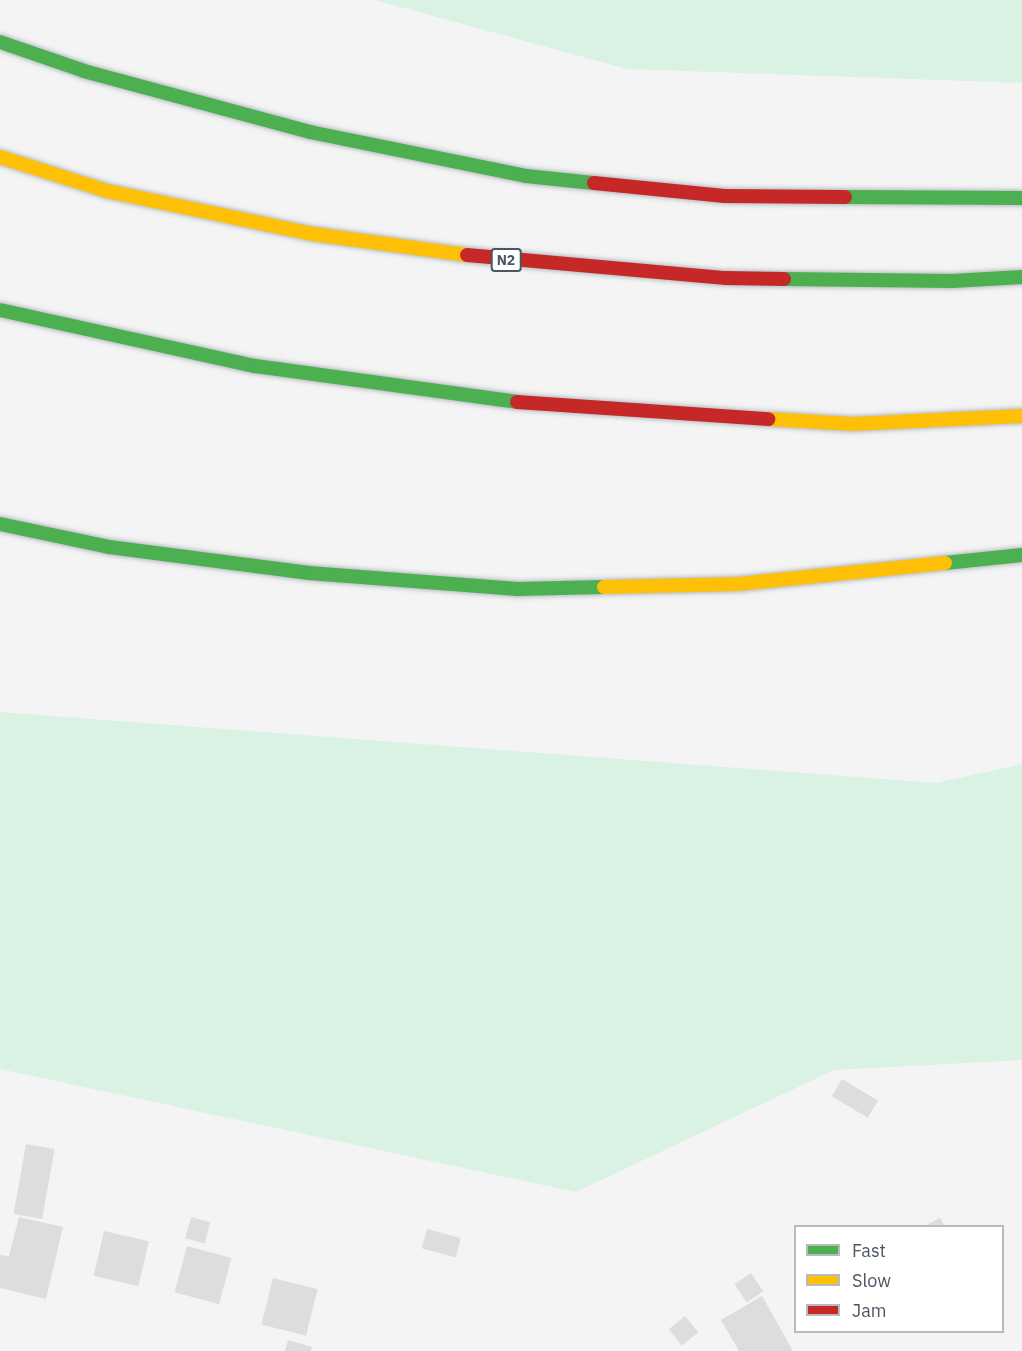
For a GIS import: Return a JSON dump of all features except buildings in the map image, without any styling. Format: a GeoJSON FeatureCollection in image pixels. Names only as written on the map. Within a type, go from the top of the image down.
{"type":"FeatureCollection","features":[{"type":"Feature","properties":{"kind":"highway"},"geometry":{"type":"LineString","coordinates":[[0,42],[84,71],[310,132],[526,176],[724,196],[1022,198]]}},
{"type":"Feature","properties":{"kind":"highway","name":"N2"},"geometry":{"type":"LineString","coordinates":[[0,157],[107,191],[313,234],[514,261],[726,278],[952,281],[1022,277]]}},
{"type":"Feature","properties":{"kind":"highway"},"geometry":{"type":"LineString","coordinates":[[0,310],[255,366],[542,406],[852,424],[1022,416]]}},
{"type":"Feature","properties":{"kind":"highway"},"geometry":{"type":"LineString","coordinates":[[0,524],[109,547],[309,573],[517,589],[738,584],[1022,555]]}},
{"type":"Feature","properties":{"kind":"green space"},"geometry":{"type":"Polygon","coordinates":[[[375,0],[1022,0],[1022,83],[627,69],[375,0]]]}},
{"type":"Feature","properties":{"kind":"green space"},"geometry":{"type":"Polygon","coordinates":[[[0,712],[936,783],[1022,764],[1022,1060],[834,1070],[576,1192],[0,1069],[0,712]]]}},
{"type":"Feature","properties":{"kind":"traffic: fast"},"geometry":{"type":"LineString","coordinates":[[0,42],[84,71],[310,132],[526,176],[594,183]]}},
{"type":"Feature","properties":{"kind":"traffic: fast"},"geometry":{"type":"LineString","coordinates":[[845,197],[1022,198]]}},
{"type":"Feature","properties":{"kind":"traffic: fast"},"geometry":{"type":"LineString","coordinates":[[784,279],[952,281],[1022,277]]}},
{"type":"Feature","properties":{"kind":"traffic: fast"},"geometry":{"type":"LineString","coordinates":[[0,310],[255,366],[517,402]]}},
{"type":"Feature","properties":{"kind":"traffic: fast"},"geometry":{"type":"LineString","coordinates":[[0,524],[109,547],[309,573],[517,589],[604,587]]}},
{"type":"Feature","properties":{"kind":"traffic: fast"},"geometry":{"type":"LineString","coordinates":[[945,563],[1022,555]]}},
{"type":"Feature","properties":{"kind":"traffic: slow"},"geometry":{"type":"LineString","coordinates":[[0,157],[107,191],[313,234],[467,255]]}},
{"type":"Feature","properties":{"kind":"traffic: slow"},"geometry":{"type":"LineString","coordinates":[[768,419],[852,424],[1022,416]]}},
{"type":"Feature","properties":{"kind":"traffic: slow"},"geometry":{"type":"LineString","coordinates":[[604,587],[738,584],[945,563]]}},
{"type":"Feature","properties":{"kind":"traffic: jam"},"geometry":{"type":"LineString","coordinates":[[594,183],[724,196],[845,197]]}},
{"type":"Feature","properties":{"kind":"traffic: jam"},"geometry":{"type":"LineString","coordinates":[[467,255],[726,278],[784,279]]}},
{"type":"Feature","properties":{"kind":"traffic: jam"},"geometry":{"type":"LineString","coordinates":[[517,402],[768,419]]}}]}
